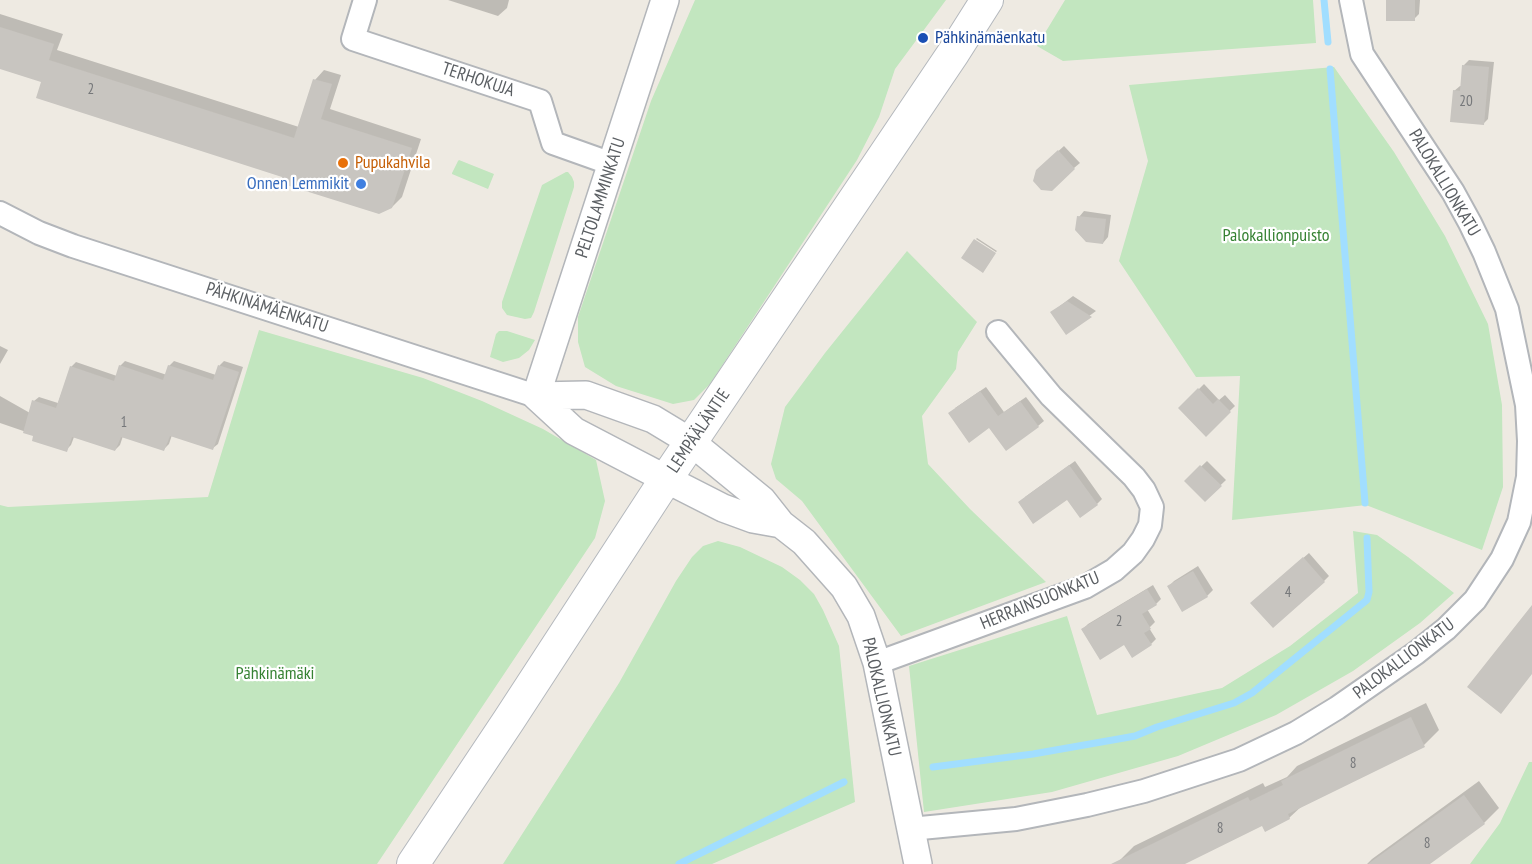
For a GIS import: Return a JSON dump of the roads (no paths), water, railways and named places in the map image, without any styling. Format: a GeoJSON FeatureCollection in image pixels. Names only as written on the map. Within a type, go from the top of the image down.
{"type":"FeatureCollection","features":[{"type":"Feature","properties":{"kind":"main road","name":"LEMPÄÄLÄNTIE"},"geometry":{"type":"LineString","coordinates":[[413,864],[691,442],[987,0]]}},
{"type":"Feature","properties":{"kind":"street","name":"TERHOKUJA"},"geometry":{"type":"LineString","coordinates":[[365,0],[353,39],[540,101],[553,143],[612,164]]}},
{"type":"Feature","properties":{"kind":"street","name":"PELTOLAMMINKATU"},"geometry":{"type":"LineString","coordinates":[[536,396],[665,0]]}},
{"type":"Feature","properties":{"kind":"street","name":"PALOKALLIONKATU"},"geometry":{"type":"LineString","coordinates":[[910,829],[1016,819],[1087,805],[1144,791],[1239,760],[1296,733],[1416,654],[1446,629],[1475,600],[1502,559],[1519,522],[1528,477],[1529,441],[1527,405],[1507,309],[1484,252],[1453,192],[1362,54],[1351,0]]}},
{"type":"Feature","properties":{"kind":"street","name":"PÄHKINÄMÄENKATU"},"geometry":{"type":"LineString","coordinates":[[0,213],[39,233],[73,246],[536,396],[586,395],[653,419],[691,442]]}},
{"type":"Feature","properties":{"kind":"street","name":"HERRAINSUONKATU"},"geometry":{"type":"LineString","coordinates":[[877,663],[1085,587],[1114,570],[1133,553],[1150,525],[1152,507],[1144,490],[1134,477],[1051,396],[998,332]]}},
{"type":"Feature","properties":{"kind":"street","name":"PÄHKINÄMÄENKATU"},"geometry":{"type":"LineString","coordinates":[[536,396],[574,431],[666,480]]}},
{"type":"Feature","properties":{"kind":"street","name":"PALOKALLIONKATU"},"geometry":{"type":"LineString","coordinates":[[691,442],[762,500],[781,524],[824,562],[844,587],[861,616],[877,663],[918,864]]}},
{"type":"Feature","properties":{"kind":"street","name":"PALOKALLIONKATU"},"geometry":{"type":"LineString","coordinates":[[666,480],[723,508],[753,519],[781,524]]}},
{"type":"Feature","properties":{"kind":"waterway"},"geometry":{"type":"LineString","coordinates":[[1324,0],[1328,42]]}},
{"type":"Feature","properties":{"kind":"waterway"},"geometry":{"type":"LineString","coordinates":[[1330,69],[1365,503]]}},
{"type":"Feature","properties":{"kind":"waterway"},"geometry":{"type":"LineString","coordinates":[[933,767],[1033,754],[1135,736],[1234,703],[1252,693],[1367,600],[1369,592],[1367,538]]}},
{"type":"Feature","properties":{"kind":"waterway"},"geometry":{"type":"LineString","coordinates":[[679,864],[844,782]]}},
{"type":"Feature","properties":{"kind":"place","name":"Pähkinämäenkatu"},"geometry":{"type":"Point","coordinates":[923,38]}},
{"type":"Feature","properties":{"kind":"place","name":"Pupukahvila"},"geometry":{"type":"Point","coordinates":[343,163]}},
{"type":"Feature","properties":{"kind":"place","name":"Onnen Lemmikit"},"geometry":{"type":"Point","coordinates":[361,184]}},
{"type":"Feature","properties":{"kind":"park label","name":"Palokallionpuisto"},"geometry":{"type":"Point","coordinates":[1276,236]}},
{"type":"Feature","properties":{"kind":"park label","name":"Pähkinämäki"},"geometry":{"type":"Point","coordinates":[275,674]}}]}
